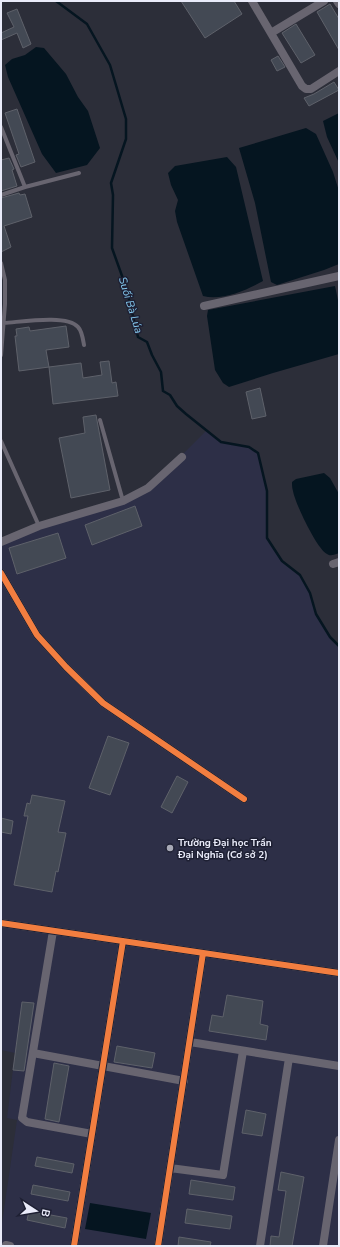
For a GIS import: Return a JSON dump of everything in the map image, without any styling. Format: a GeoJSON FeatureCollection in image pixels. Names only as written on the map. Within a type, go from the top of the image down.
{"type":"FeatureCollection","features":[{"type":"Feature","properties":{"kind":"street"},"geometry":{"type":"LineString","coordinates":[[252,1],[302,86],[306,89],[311,88],[339,71]]}},
{"type":"Feature","properties":{"kind":"street"},"geometry":{"type":"LineString","coordinates":[[271,33],[324,1]]}},
{"type":"Feature","properties":{"kind":"street"},"geometry":{"type":"LineString","coordinates":[[204,306],[339,276]]}},
{"type":"Feature","properties":{"kind":"street"},"geometry":{"type":"LineString","coordinates":[[1,542],[39,526],[123,501],[148,488],[182,457]]}},
{"type":"Feature","properties":{"kind":"street"},"geometry":{"type":"LineString","coordinates":[[1,573],[37,635],[103,703],[244,799]]}},
{"type":"Feature","properties":{"kind":"street"},"geometry":{"type":"LineString","coordinates":[[1,923],[339,973]]}},
{"type":"Feature","properties":{"kind":"street"},"geometry":{"type":"LineString","coordinates":[[53,931],[22,1118],[27,1122],[92,1134]]}},
{"type":"Feature","properties":{"kind":"street"},"geometry":{"type":"LineString","coordinates":[[74,1246],[123,941]]}},
{"type":"Feature","properties":{"kind":"street"},"geometry":{"type":"LineString","coordinates":[[158,1246],[204,953]]}},
{"type":"Feature","properties":{"kind":"street"},"geometry":{"type":"LineString","coordinates":[[190,1042],[339,1066]]}},
{"type":"Feature","properties":{"kind":"street"},"geometry":{"type":"LineString","coordinates":[[170,1168],[223,1175],[243,1051]]}},
{"type":"Feature","properties":{"kind":"street"},"geometry":{"type":"LineString","coordinates":[[33,1053],[184,1081]]}},
{"type":"Feature","properties":{"kind":"street"},"geometry":{"type":"LineString","coordinates":[[260,1246],[289,1058]]}},
{"type":"Feature","properties":{"kind":"street"},"geometry":{"type":"LineString","coordinates":[[323,1246],[339,1140]]}},
{"type":"Feature","properties":{"kind":"lane"},"geometry":{"type":"LineString","coordinates":[[1,127],[25,187]]}},
{"type":"Feature","properties":{"kind":"lane"},"geometry":{"type":"LineString","coordinates":[[1,195],[79,173]]}},
{"type":"Feature","properties":{"kind":"lane"},"geometry":{"type":"LineString","coordinates":[[1,263],[5,280],[4,323],[1,355]]}},
{"type":"Feature","properties":{"kind":"lane"},"geometry":{"type":"LineString","coordinates":[[4,323],[43,320],[62,320],[71,322],[78,326],[81,330],[84,345]]}},
{"type":"Feature","properties":{"kind":"lane"},"geometry":{"type":"LineString","coordinates":[[100,420],[123,501]]}},
{"type":"Feature","properties":{"kind":"lane"},"geometry":{"type":"LineString","coordinates":[[1,441],[39,526]]}},
{"type":"Feature","properties":{"kind":"shaded area"},"geometry":{"type":"Polygon","coordinates":[[[36,47],[44,48],[66,74],[78,97],[88,111],[100,148],[87,165],[56,173],[42,154],[8,77],[5,65],[12,59],[25,55],[36,47]]]}},
{"type":"Feature","properties":{"kind":"shaded area"},"geometry":{"type":"Polygon","coordinates":[[[339,113],[339,163],[327,137],[323,121],[339,113]]]}},
{"type":"Feature","properties":{"kind":"shaded area"},"geometry":{"type":"Polygon","coordinates":[[[306,128],[316,134],[333,172],[339,191],[339,264],[277,285],[271,282],[255,203],[239,148],[306,128]]]}},
{"type":"Feature","properties":{"kind":"shaded area"},"geometry":{"type":"Polygon","coordinates":[[[227,157],[236,167],[263,281],[250,288],[226,296],[203,296],[177,222],[175,211],[178,200],[171,185],[168,173],[175,166],[227,157]]]}},
{"type":"Feature","properties":{"kind":"shaded area"},"geometry":{"type":"Polygon","coordinates":[[[335,286],[339,305],[339,354],[229,387],[223,383],[215,370],[207,316],[208,310],[335,286]]]}},
{"type":"Feature","properties":{"kind":"shaded area","name":"Trường Đại học Trần Đại Nghĩa (Cơ sở 2)"},"geometry":{"type":"Polygon","coordinates":[[[207,430],[221,442],[249,447],[258,453],[267,491],[267,538],[282,561],[300,575],[310,593],[316,614],[330,637],[339,646],[339,1246],[1,1246],[1,1230],[17,1120],[7,1118],[15,1053],[1,1050],[1,545],[40,529],[124,504],[183,454],[207,430]]]}},
{"type":"Feature","properties":{"kind":"shaded area"},"geometry":{"type":"Polygon","coordinates":[[[324,473],[330,478],[339,494],[339,553],[332,555],[328,555],[323,550],[312,535],[298,505],[292,486],[292,482],[296,479],[324,473]]]}},
{"type":"Feature","properties":{"kind":"shaded area"},"geometry":{"type":"Polygon","coordinates":[[[90,1203],[151,1213],[146,1239],[85,1229],[90,1203]]]}},
{"type":"Feature","properties":{"kind":"building"},"geometry":{"type":"Polygon","coordinates":[[[181,1],[234,1],[242,14],[205,38],[181,1]]]}},
{"type":"Feature","properties":{"kind":"building"},"geometry":{"type":"Polygon","coordinates":[[[330,4],[339,19],[339,50],[317,12],[330,4]]]}},
{"type":"Feature","properties":{"kind":"building"},"geometry":{"type":"Polygon","coordinates":[[[17,9],[31,44],[23,48],[17,33],[1,40],[1,33],[14,27],[7,13],[17,9]]]}},
{"type":"Feature","properties":{"kind":"building"},"geometry":{"type":"Polygon","coordinates":[[[296,24],[315,55],[301,63],[282,33],[296,24]]]}},
{"type":"Feature","properties":{"kind":"building"},"geometry":{"type":"Polygon","coordinates":[[[278,56],[285,67],[277,71],[271,60],[278,56]]]}},
{"type":"Feature","properties":{"kind":"building"},"geometry":{"type":"Polygon","coordinates":[[[334,82],[339,90],[309,106],[304,98],[334,82]]]}},
{"type":"Feature","properties":{"kind":"building"},"geometry":{"type":"Polygon","coordinates":[[[17,109],[35,162],[21,167],[16,155],[19,154],[5,113],[17,109]]]}},
{"type":"Feature","properties":{"kind":"building"},"geometry":{"type":"Polygon","coordinates":[[[9,158],[14,169],[12,170],[17,186],[1,191],[1,160],[9,158]]]}},
{"type":"Feature","properties":{"kind":"building"},"geometry":{"type":"Polygon","coordinates":[[[19,193],[20,195],[25,194],[32,217],[4,226],[11,247],[1,252],[1,198],[19,193]]]}},
{"type":"Feature","properties":{"kind":"building"},"geometry":{"type":"Polygon","coordinates":[[[66,326],[69,347],[46,350],[49,367],[19,371],[15,336],[17,336],[16,329],[29,327],[30,331],[66,326]]]}},
{"type":"Feature","properties":{"kind":"building"},"geometry":{"type":"Polygon","coordinates":[[[109,361],[112,383],[116,382],[118,396],[53,404],[49,367],[81,363],[83,378],[102,375],[100,362],[109,361]]]}},
{"type":"Feature","properties":{"kind":"building"},"geometry":{"type":"Polygon","coordinates":[[[260,388],[266,416],[252,419],[246,392],[260,388]]]}},
{"type":"Feature","properties":{"kind":"building"},"geometry":{"type":"Polygon","coordinates":[[[96,415],[110,490],[71,498],[59,438],[85,433],[83,417],[96,415]]]}},
{"type":"Feature","properties":{"kind":"building"},"geometry":{"type":"Polygon","coordinates":[[[135,506],[142,526],[92,545],[85,525],[135,506]]]}},
{"type":"Feature","properties":{"kind":"building"},"geometry":{"type":"Polygon","coordinates":[[[58,533],[66,558],[17,574],[9,548],[58,533]]]}},
{"type":"Feature","properties":{"kind":"building"},"geometry":{"type":"Polygon","coordinates":[[[108,736],[129,743],[110,795],[89,788],[108,736]]]}},
{"type":"Feature","properties":{"kind":"building"},"geometry":{"type":"Polygon","coordinates":[[[177,776],[188,782],[172,813],[161,807],[177,776]]]}},
{"type":"Feature","properties":{"kind":"building"},"geometry":{"type":"Polygon","coordinates":[[[32,795],[65,801],[58,832],[66,833],[58,872],[56,871],[52,892],[14,885],[28,816],[24,816],[27,803],[30,804],[32,795]]]}},
{"type":"Feature","properties":{"kind":"building"},"geometry":{"type":"Polygon","coordinates":[[[1,818],[13,821],[11,834],[1,832],[1,818]]]}},
{"type":"Feature","properties":{"kind":"building"},"geometry":{"type":"Polygon","coordinates":[[[227,995],[263,1001],[260,1024],[268,1026],[266,1040],[209,1031],[212,1015],[223,1017],[227,995]]]}},
{"type":"Feature","properties":{"kind":"building"},"geometry":{"type":"Polygon","coordinates":[[[22,1002],[34,1003],[24,1071],[13,1070],[22,1002]]]}},
{"type":"Feature","properties":{"kind":"building"},"geometry":{"type":"Polygon","coordinates":[[[117,1046],[155,1053],[152,1068],[114,1062],[117,1046]]]}},
{"type":"Feature","properties":{"kind":"building"},"geometry":{"type":"Polygon","coordinates":[[[54,1063],[69,1066],[59,1122],[45,1119],[54,1063]]]}},
{"type":"Feature","properties":{"kind":"building"},"geometry":{"type":"Polygon","coordinates":[[[246,1110],[266,1114],[262,1136],[242,1133],[246,1110]]]}},
{"type":"Feature","properties":{"kind":"building"},"geometry":{"type":"Polygon","coordinates":[[[37,1157],[74,1164],[72,1173],[35,1166],[37,1157]]]}},
{"type":"Feature","properties":{"kind":"building"},"geometry":{"type":"Polygon","coordinates":[[[281,1172],[304,1177],[292,1246],[270,1246],[271,1236],[279,1237],[286,1191],[278,1190],[281,1172]]]}},
{"type":"Feature","properties":{"kind":"building"},"geometry":{"type":"Polygon","coordinates":[[[191,1180],[235,1187],[233,1200],[189,1194],[191,1180]]]}},
{"type":"Feature","properties":{"kind":"building"},"geometry":{"type":"Polygon","coordinates":[[[33,1185],[70,1192],[68,1201],[31,1194],[33,1185]]]}},
{"type":"Feature","properties":{"kind":"building"},"geometry":{"type":"Polygon","coordinates":[[[187,1209],[232,1216],[230,1229],[185,1223],[187,1209]]]}},
{"type":"Feature","properties":{"kind":"building"},"geometry":{"type":"Polygon","coordinates":[[[29,1211],[67,1218],[65,1228],[27,1220],[29,1211]]]}},
{"type":"Feature","properties":{"kind":"building"},"geometry":{"type":"Polygon","coordinates":[[[179,1237],[211,1242],[210,1246],[178,1246],[179,1237]]]}},
{"type":"Feature","properties":{"kind":"waterway","name":"Suối Bà Lúa"},"geometry":{"type":"LineString","coordinates":[[56,1],[87,24],[110,65],[126,119],[126,139],[111,183],[113,195],[112,248],[126,287],[138,337],[147,342],[161,372],[163,391],[170,395],[177,406],[221,442],[249,447],[258,453],[267,491],[267,538],[282,561],[300,575],[310,593],[316,614],[330,637],[339,646]]}},
{"type":"Feature","properties":{"kind":"cycle path"},"geometry":{"type":"LineString","coordinates":[[1,573],[37,635],[66,667],[103,703],[244,799]]}},
{"type":"Feature","properties":{"kind":"cycle path"},"geometry":{"type":"LineString","coordinates":[[1,923],[339,973]]}},
{"type":"Feature","properties":{"kind":"cycle path"},"geometry":{"type":"LineString","coordinates":[[74,1246],[123,941]]}},
{"type":"Feature","properties":{"kind":"cycle path"},"geometry":{"type":"LineString","coordinates":[[158,1246],[203,953]]}},
{"type":"Feature","properties":{"kind":"place","name":"Trường Đại học Trần Đại Nghĩa (Cơ sở 2)"},"geometry":{"type":"Point","coordinates":[170,848]}}]}
